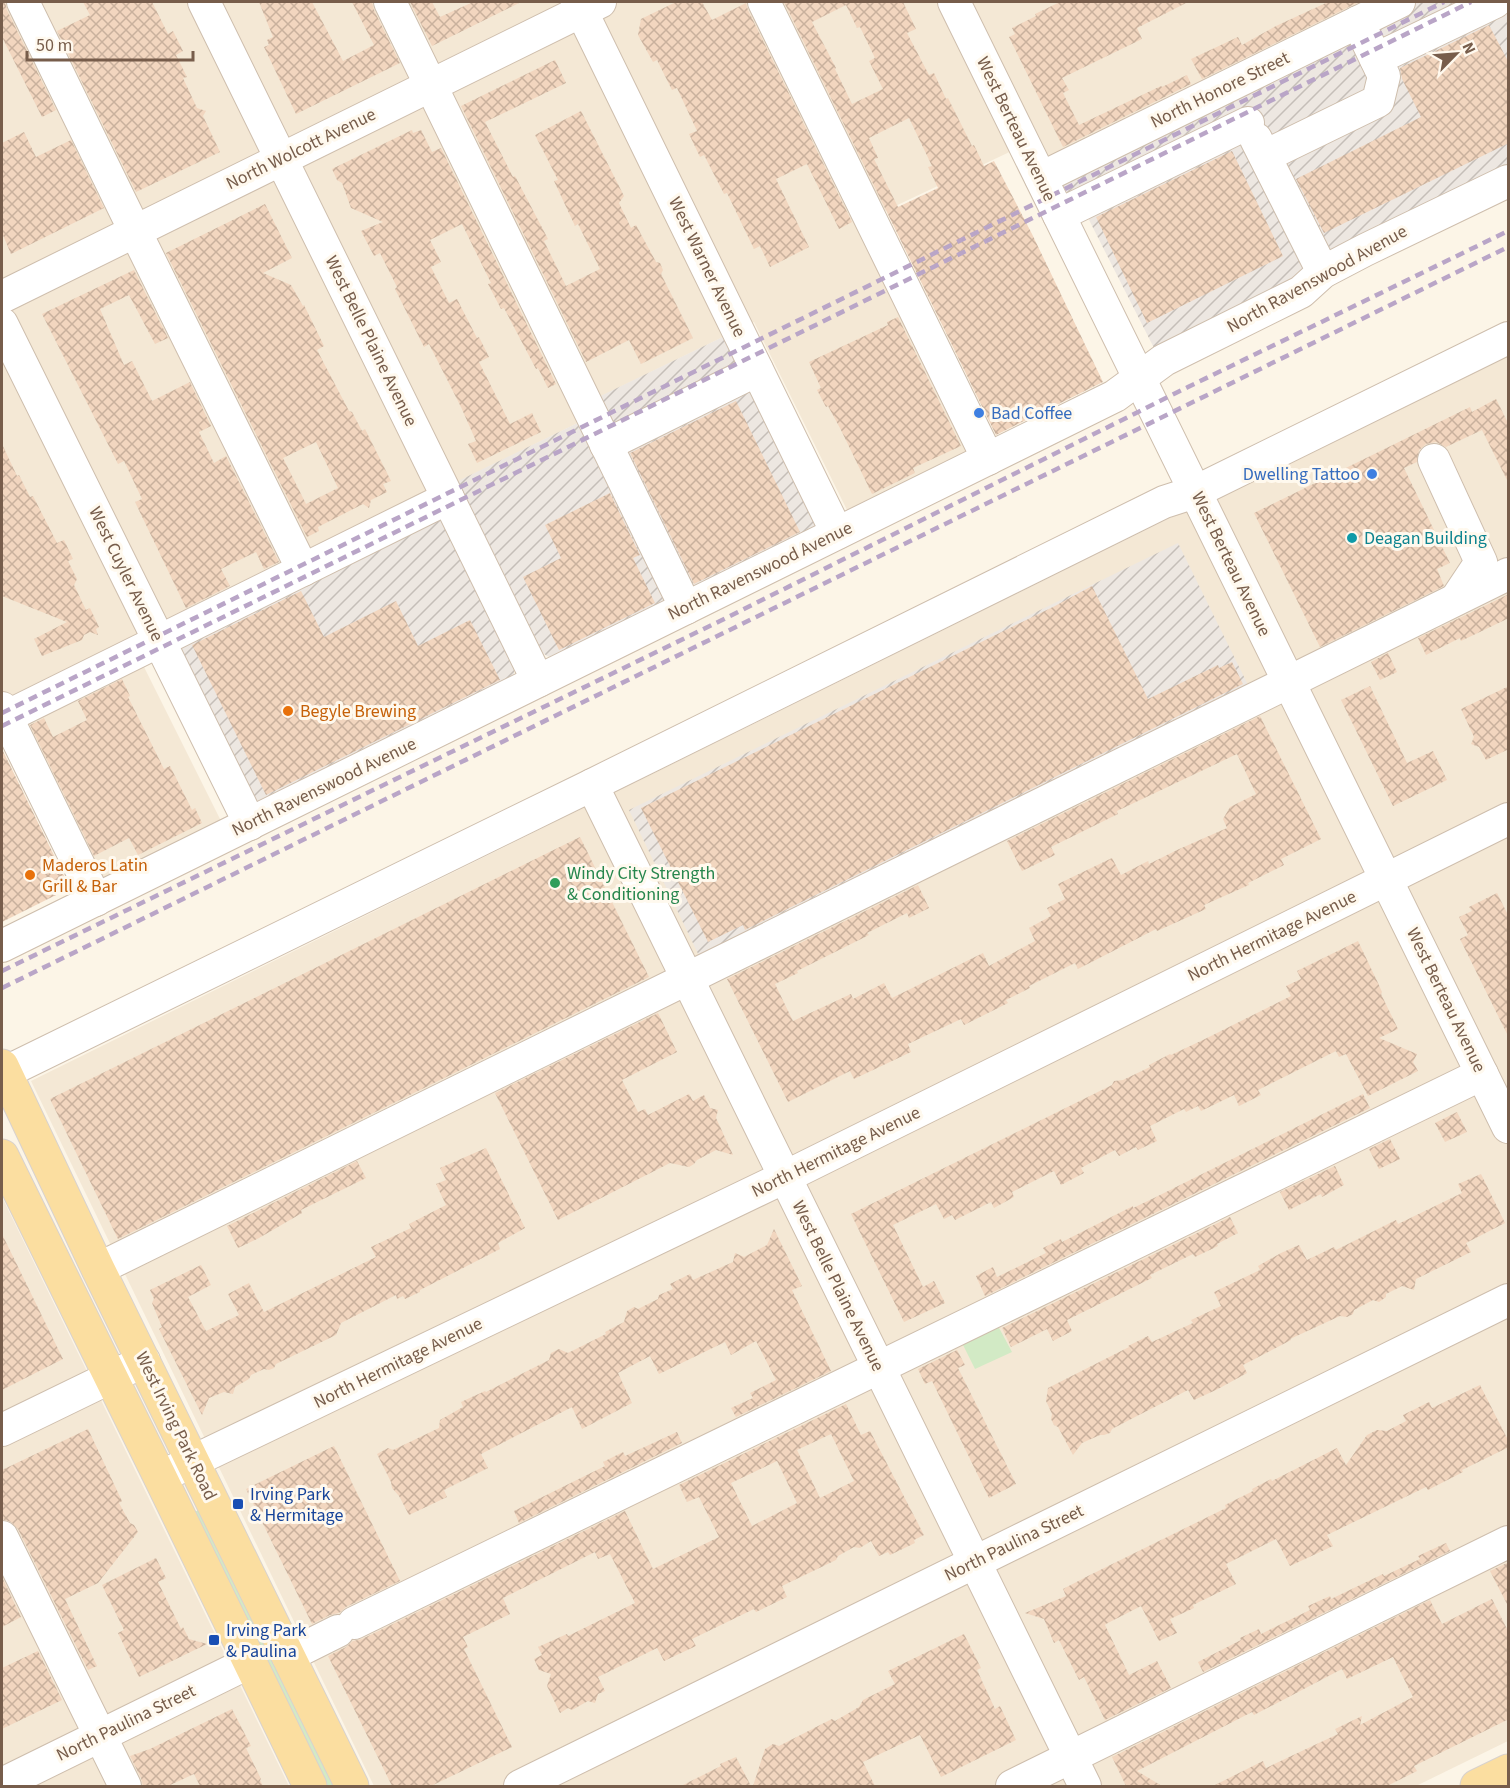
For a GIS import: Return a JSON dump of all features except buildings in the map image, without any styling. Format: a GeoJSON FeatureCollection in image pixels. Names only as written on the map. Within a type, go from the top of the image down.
{"type":"FeatureCollection","features":[{"type":"Feature","properties":{"kind":"main road","name":"West Irving Park Road"},"geometry":{"type":"LineString","coordinates":[[3,1071],[352,1786]]}},
{"type":"Feature","properties":{"kind":"main road","name":"West Irving Park Road"},"geometry":{"type":"LineString","coordinates":[[2,1156],[310,1786]]}},
{"type":"Feature","properties":{"kind":"main road"},"geometry":{"type":"LineString","coordinates":[[1478,1786],[1509,1771]]}},
{"type":"Feature","properties":{"kind":"street"},"geometry":{"type":"LineString","coordinates":[[23,2],[303,570]]}},
{"type":"Feature","properties":{"kind":"street","name":"West Belle Plaine Avenue"},"geometry":{"type":"LineString","coordinates":[[204,2],[538,681]]}},
{"type":"Feature","properties":{"kind":"street"},"geometry":{"type":"LineString","coordinates":[[390,2],[686,608]]}},
{"type":"Feature","properties":{"kind":"street"},"geometry":{"type":"LineString","coordinates":[[764,2],[988,459]]}},
{"type":"Feature","properties":{"kind":"street","name":"West Berteau Avenue"},"geometry":{"type":"LineString","coordinates":[[954,2],[1509,1127]]}},
{"type":"Feature","properties":{"kind":"street","name":"North Honore Street"},"geometry":{"type":"LineString","coordinates":[[1041,177],[1399,2]]}},
{"type":"Feature","properties":{"kind":"street"},"geometry":{"type":"LineString","coordinates":[[1376,59],[1495,2],[1503,18],[1509,16]]}},
{"type":"Feature","properties":{"kind":"street","name":"North Wolcott Avenue"},"geometry":{"type":"LineString","coordinates":[[2,297],[431,85],[586,4]]}},
{"type":"Feature","properties":{"kind":"street","name":"West Warner Avenue"},"geometry":{"type":"LineString","coordinates":[[586,4],[837,533]]}},
{"type":"Feature","properties":{"kind":"street"},"geometry":{"type":"LineString","coordinates":[[1265,156],[1378,101],[1384,76],[1358,22]]}},
{"type":"Feature","properties":{"kind":"street"},"geometry":{"type":"LineString","coordinates":[[1230,85],[1323,272]]}},
{"type":"Feature","properties":{"kind":"street"},"geometry":{"type":"LineString","coordinates":[[1059,215],[1248,123]]}},
{"type":"Feature","properties":{"kind":"street","name":"North Ravenswood Avenue"},"geometry":{"type":"LineString","coordinates":[[2,946],[1115,396],[1164,360],[1301,292],[1323,272],[1509,181]]}},
{"type":"Feature","properties":{"kind":"street","name":"West Cuyler Avenue"},"geometry":{"type":"LineString","coordinates":[[2,324],[250,824]]}},
{"type":"Feature","properties":{"kind":"street"},"geometry":{"type":"LineString","coordinates":[[3,1071],[592,785],[1164,502],[1196,492],[1509,338]]}},
{"type":"Feature","properties":{"kind":"street"},"geometry":{"type":"LineString","coordinates":[[606,445],[758,370]]}},
{"type":"Feature","properties":{"kind":"street"},"geometry":{"type":"LineString","coordinates":[[1434,460],[1481,562],[1456,600]]}},
{"type":"Feature","properties":{"kind":"street"},"geometry":{"type":"LineString","coordinates":[[96,900],[4,713],[159,641],[448,498]]}},
{"type":"Feature","properties":{"kind":"street"},"geometry":{"type":"LineString","coordinates":[[98,1269],[1509,574]]}},
{"type":"Feature","properties":{"kind":"street","name":"West Belle Plaine Avenue"},"geometry":{"type":"LineString","coordinates":[[592,785],[1085,1786]]}},
{"type":"Feature","properties":{"kind":"street","name":"North Hermitage Avenue"},"geometry":{"type":"LineString","coordinates":[[160,1477],[785,1177],[1509,819]]}},
{"type":"Feature","properties":{"kind":"street"},"geometry":{"type":"LineString","coordinates":[[288,1656],[1482,1074]]}},
{"type":"Feature","properties":{"kind":"street","name":"North Paulina Street"},"geometry":{"type":"LineString","coordinates":[[520,1786],[1509,1300]]}},
{"type":"Feature","properties":{"kind":"street"},"geometry":{"type":"LineString","coordinates":[[2,1430],[144,1361]]}},
{"type":"Feature","properties":{"kind":"street"},"geometry":{"type":"LineString","coordinates":[[2,1537],[12,1586],[100,1736],[125,1786]]}},
{"type":"Feature","properties":{"kind":"street"},"geometry":{"type":"LineString","coordinates":[[1012,1786],[1509,1542]]}},
{"type":"Feature","properties":{"kind":"street","name":"North Paulina Street"},"geometry":{"type":"LineString","coordinates":[[2,1784],[250,1662]]}},
{"type":"Feature","properties":{"kind":"shaded area"},"geometry":{"type":"Polygon","coordinates":[[[2,2],[1399,2],[1056,170],[1039,138],[870,218],[984,450],[850,516],[754,322],[587,403],[592,416],[2,705],[2,2]]]}},
{"type":"Feature","properties":{"kind":"shaded area"},"geometry":{"type":"Polygon","coordinates":[[[1399,2],[1508,2],[1508,171],[1155,350],[1085,212],[1072,203],[1056,170],[1399,2]]]}},
{"type":"Feature","properties":{"kind":"shaded area"},"geometry":{"type":"Polygon","coordinates":[[[729,334],[817,513],[816,528],[552,658],[547,656],[543,653],[458,481],[592,416],[586,403],[729,334]]]}},
{"type":"Feature","properties":{"kind":"shaded area"},"geometry":{"type":"Polygon","coordinates":[[[1508,351],[1508,1741],[1416,1786],[374,1786],[31,1081],[1508,351]]]}},
{"type":"Feature","properties":{"kind":"shaded area"},"geometry":{"type":"Polygon","coordinates":[[[435,505],[514,667],[514,676],[258,805],[171,635],[435,505]]]}},
{"type":"Feature","properties":{"kind":"shaded area"},"geometry":{"type":"Polygon","coordinates":[[[1178,543],[1249,687],[701,960],[629,810],[1178,543]]]}},
{"type":"Feature","properties":{"kind":"shaded area"},"geometry":{"type":"Polygon","coordinates":[[[142,663],[224,827],[91,890],[11,727],[142,663]]]}},
{"type":"Feature","properties":{"kind":"shaded area"},"geometry":{"type":"Polygon","coordinates":[[[2,1197],[289,1786],[2,1786],[2,1197]]]}},
{"type":"Feature","properties":{"kind":"green space"},"geometry":{"type":"Polygon","coordinates":[[[998,1326],[1012,1352],[975,1369],[962,1343],[998,1326]]]}},
{"type":"Feature","properties":{"kind":"green space"},"geometry":{"type":"Polygon","coordinates":[[[201,1509],[337,1786],[324,1786],[190,1514],[201,1509]]]}},
{"type":"Feature","properties":{"kind":"railway"},"geometry":{"type":"LineString","coordinates":[[2,713],[1444,2]]}},
{"type":"Feature","properties":{"kind":"railway"},"geometry":{"type":"LineString","coordinates":[[2,726],[1471,2]]}},
{"type":"Feature","properties":{"kind":"railway"},"geometry":{"type":"LineString","coordinates":[[2,971],[720,621],[1188,387],[1508,231]]}},
{"type":"Feature","properties":{"kind":"railway"},"geometry":{"type":"LineString","coordinates":[[2,988],[1508,247]]}},
{"type":"Feature","properties":{"kind":"place","name":"Bad Coffee"},"geometry":{"type":"Point","coordinates":[979,413]}},
{"type":"Feature","properties":{"kind":"place","name":"Dwelling Tattoo"},"geometry":{"type":"Point","coordinates":[1372,474]}},
{"type":"Feature","properties":{"kind":"place","name":"Deagan Building"},"geometry":{"type":"Point","coordinates":[1352,538]}},
{"type":"Feature","properties":{"kind":"place","name":"Begyle Brewing"},"geometry":{"type":"Point","coordinates":[288,711]}},
{"type":"Feature","properties":{"kind":"place","name":"Maderos Latin Grill & Bar"},"geometry":{"type":"Point","coordinates":[30,875]}},
{"type":"Feature","properties":{"kind":"place","name":"Windy City Strength & Conditioning"},"geometry":{"type":"Point","coordinates":[555,883]}},
{"type":"Feature","properties":{"kind":"place","name":"Irving Park & Hermitage"},"geometry":{"type":"Point","coordinates":[238,1504]}},
{"type":"Feature","properties":{"kind":"place","name":"Irving Park & Paulina"},"geometry":{"type":"Point","coordinates":[214,1640]}}]}
